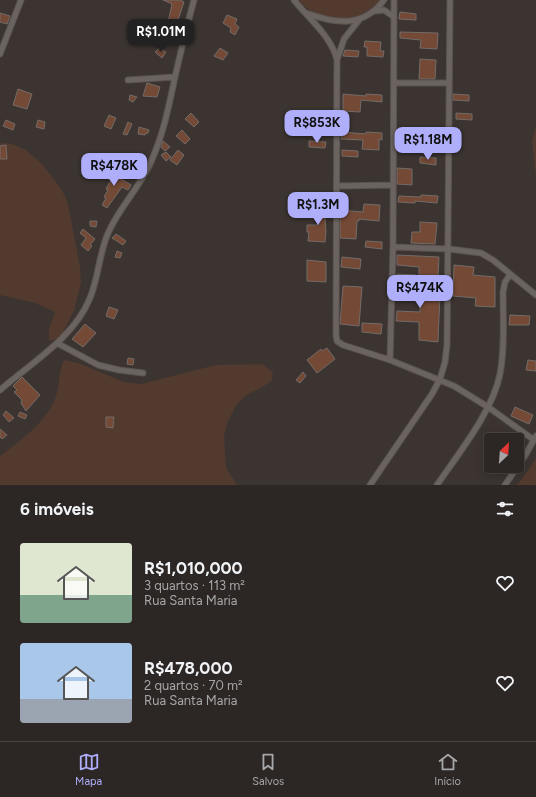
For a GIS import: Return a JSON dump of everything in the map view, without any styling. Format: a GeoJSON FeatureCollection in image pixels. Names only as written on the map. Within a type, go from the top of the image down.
{"type":"FeatureCollection","features":[{"type":"Feature","properties":{"kind":"street"},"geometry":{"type":"LineString","coordinates":[[0,54],[21,0]]}},
{"type":"Feature","properties":{"kind":"street"},"geometry":{"type":"LineString","coordinates":[[0,390],[45,354],[67,333],[90,298],[104,242],[110,228],[144,176],[162,133],[194,0]]}},
{"type":"Feature","properties":{"kind":"street"},"geometry":{"type":"LineString","coordinates":[[294,0],[331,45],[337,60]]}},
{"type":"Feature","properties":{"kind":"street"},"geometry":{"type":"LineString","coordinates":[[306,13],[328,20],[341,21],[359,19],[374,11],[384,0]]}},
{"type":"Feature","properties":{"kind":"street"},"geometry":{"type":"LineString","coordinates":[[390,360],[393,247],[392,185],[394,0]]}},
{"type":"Feature","properties":{"kind":"street"},"geometry":{"type":"LineString","coordinates":[[370,485],[432,394],[440,379],[445,362],[447,345],[450,0]]}},
{"type":"Feature","properties":{"kind":"street"},"geometry":{"type":"LineString","coordinates":[[374,11],[384,10],[394,17]]}},
{"type":"Feature","properties":{"kind":"street"},"geometry":{"type":"LineString","coordinates":[[359,19],[344,39],[337,60],[336,338],[338,343],[390,360],[440,379],[461,389],[535,438],[505,485]]}},
{"type":"Feature","properties":{"kind":"street"},"geometry":{"type":"LineString","coordinates":[[128,80],[175,77]]}},
{"type":"Feature","properties":{"kind":"street"},"geometry":{"type":"LineString","coordinates":[[394,83],[449,83]]}},
{"type":"Feature","properties":{"kind":"street"},"geometry":{"type":"LineString","coordinates":[[337,186],[392,185]]}},
{"type":"Feature","properties":{"kind":"street"},"geometry":{"type":"LineString","coordinates":[[393,247],[481,253],[493,260],[536,295]]}},
{"type":"Feature","properties":{"kind":"street"},"geometry":{"type":"LineString","coordinates":[[437,485],[488,407],[494,394],[501,371],[503,347],[503,292],[505,282],[510,274]]}},
{"type":"Feature","properties":{"kind":"street"},"geometry":{"type":"LineString","coordinates":[[57,343],[98,365],[119,370],[143,373]]}},
{"type":"Feature","properties":{"kind":"shaded area"},"geometry":{"type":"Polygon","coordinates":[[[299,0],[380,0],[361,14],[340,20],[318,15],[308,9],[299,0]]]}},
{"type":"Feature","properties":{"kind":"shaded area"},"geometry":{"type":"Polygon","coordinates":[[[536,126],[536,177],[532,141],[536,126]]]}},
{"type":"Feature","properties":{"kind":"shaded area"},"geometry":{"type":"Polygon","coordinates":[[[0,143],[12,144],[26,150],[43,165],[62,190],[68,204],[80,267],[81,283],[74,311],[60,338],[49,341],[49,329],[55,312],[35,303],[0,295],[0,143]]]}},
{"type":"Feature","properties":{"kind":"shaded area"},"geometry":{"type":"Polygon","coordinates":[[[64,360],[81,364],[124,382],[141,384],[216,365],[262,364],[273,372],[271,382],[245,396],[235,407],[228,421],[224,436],[226,468],[237,485],[0,485],[0,456],[32,430],[40,422],[52,405],[56,396],[64,360]]]}},
{"type":"Feature","properties":{"kind":"shaded area"},"geometry":{"type":"Polygon","coordinates":[[[536,459],[536,485],[517,485],[536,459]]]}},
{"type":"Feature","properties":{"kind":"building"},"geometry":{"type":"Polygon","coordinates":[[[163,0],[180,0],[184,2],[176,26],[177,28],[172,35],[162,28],[169,18],[172,4],[163,0]]]}},
{"type":"Feature","properties":{"kind":"building"},"geometry":{"type":"Polygon","coordinates":[[[400,12],[416,14],[416,20],[399,19],[400,12]]]}},
{"type":"Feature","properties":{"kind":"building"},"geometry":{"type":"Polygon","coordinates":[[[0,13],[10,16],[7,24],[0,22],[0,13]]]}},
{"type":"Feature","properties":{"kind":"building"},"geometry":{"type":"Polygon","coordinates":[[[227,15],[237,19],[235,24],[239,27],[235,35],[230,32],[231,28],[223,23],[227,15]]]}},
{"type":"Feature","properties":{"kind":"building"},"geometry":{"type":"Polygon","coordinates":[[[400,32],[438,33],[437,49],[420,48],[421,40],[400,38],[400,32]]]}},
{"type":"Feature","properties":{"kind":"building"},"geometry":{"type":"Polygon","coordinates":[[[365,41],[381,42],[380,51],[384,51],[383,57],[367,56],[367,47],[364,47],[365,41]]]}},
{"type":"Feature","properties":{"kind":"building"},"geometry":{"type":"Polygon","coordinates":[[[159,48],[166,52],[162,58],[155,52],[159,48]]]}},
{"type":"Feature","properties":{"kind":"building"},"geometry":{"type":"Polygon","coordinates":[[[220,48],[228,53],[223,60],[214,56],[220,48]]]}},
{"type":"Feature","properties":{"kind":"building"},"geometry":{"type":"Polygon","coordinates":[[[345,50],[359,51],[358,57],[343,56],[345,50]]]}},
{"type":"Feature","properties":{"kind":"building"},"geometry":{"type":"Polygon","coordinates":[[[420,59],[436,60],[435,79],[419,79],[420,59]]]}},
{"type":"Feature","properties":{"kind":"building"},"geometry":{"type":"Polygon","coordinates":[[[147,83],[160,87],[157,97],[143,96],[147,83]]]}},
{"type":"Feature","properties":{"kind":"building"},"geometry":{"type":"Polygon","coordinates":[[[18,89],[32,94],[27,109],[13,105],[18,89]]]}},
{"type":"Feature","properties":{"kind":"building"},"geometry":{"type":"Polygon","coordinates":[[[343,94],[366,96],[366,94],[382,95],[382,102],[361,100],[360,112],[343,111],[343,94]]]}},
{"type":"Feature","properties":{"kind":"building"},"geometry":{"type":"Polygon","coordinates":[[[453,94],[469,95],[469,101],[453,100],[453,94]]]}},
{"type":"Feature","properties":{"kind":"building"},"geometry":{"type":"Polygon","coordinates":[[[130,95],[137,97],[133,102],[129,100],[130,95]]]}},
{"type":"Feature","properties":{"kind":"building"},"geometry":{"type":"Polygon","coordinates":[[[191,113],[199,122],[194,127],[185,119],[191,113]]]}},
{"type":"Feature","properties":{"kind":"building"},"geometry":{"type":"Polygon","coordinates":[[[456,113],[472,114],[472,120],[456,119],[456,113]]]}},
{"type":"Feature","properties":{"kind":"building"},"geometry":{"type":"Polygon","coordinates":[[[109,115],[116,118],[111,129],[104,126],[109,115]]]}},
{"type":"Feature","properties":{"kind":"building"},"geometry":{"type":"Polygon","coordinates":[[[6,120],[15,124],[13,130],[3,126],[6,120]]]}},
{"type":"Feature","properties":{"kind":"building"},"geometry":{"type":"Polygon","coordinates":[[[38,120],[45,122],[44,129],[36,127],[38,120]]]}},
{"type":"Feature","properties":{"kind":"building"},"geometry":{"type":"Polygon","coordinates":[[[128,122],[132,124],[127,135],[123,134],[128,122]]]}},
{"type":"Feature","properties":{"kind":"building"},"geometry":{"type":"Polygon","coordinates":[[[139,127],[149,130],[148,133],[145,135],[138,134],[139,127]]]}},
{"type":"Feature","properties":{"kind":"building"},"geometry":{"type":"Polygon","coordinates":[[[182,130],[190,139],[185,144],[176,136],[182,130]]]}},
{"type":"Feature","properties":{"kind":"building"},"geometry":{"type":"Polygon","coordinates":[[[420,130],[437,132],[436,147],[419,146],[420,130]]]}},
{"type":"Feature","properties":{"kind":"building"},"geometry":{"type":"Polygon","coordinates":[[[342,132],[366,134],[366,132],[382,133],[382,140],[379,139],[379,150],[362,149],[363,140],[341,139],[342,132]]]}},
{"type":"Feature","properties":{"kind":"building"},"geometry":{"type":"Polygon","coordinates":[[[163,141],[170,147],[165,151],[161,147],[163,141]]]}},
{"type":"Feature","properties":{"kind":"building"},"geometry":{"type":"Polygon","coordinates":[[[309,141],[326,142],[325,148],[309,147],[309,141]]]}},
{"type":"Feature","properties":{"kind":"building"},"geometry":{"type":"Polygon","coordinates":[[[6,145],[7,159],[0,159],[0,146],[6,145]]]}},
{"type":"Feature","properties":{"kind":"building"},"geometry":{"type":"Polygon","coordinates":[[[178,150],[184,155],[177,165],[170,160],[178,150]]]}},
{"type":"Feature","properties":{"kind":"building"},"geometry":{"type":"Polygon","coordinates":[[[342,150],[358,151],[358,157],[342,156],[342,150]]]}},
{"type":"Feature","properties":{"kind":"building"},"geometry":{"type":"Polygon","coordinates":[[[166,152],[171,157],[166,161],[161,155],[166,152]]]}},
{"type":"Feature","properties":{"kind":"building"},"geometry":{"type":"Polygon","coordinates":[[[420,157],[436,158],[436,165],[420,163],[420,157]]]}},
{"type":"Feature","properties":{"kind":"building"},"geometry":{"type":"Polygon","coordinates":[[[115,166],[120,168],[116,176],[131,185],[128,190],[122,187],[107,208],[102,205],[108,190],[106,189],[111,180],[108,179],[115,166]]]}},
{"type":"Feature","properties":{"kind":"building"},"geometry":{"type":"Polygon","coordinates":[[[397,168],[412,169],[412,185],[397,184],[397,168]]]}},
{"type":"Feature","properties":{"kind":"building"},"geometry":{"type":"Polygon","coordinates":[[[421,195],[438,196],[437,203],[415,201],[415,203],[398,202],[399,196],[421,197],[421,195]]]}},
{"type":"Feature","properties":{"kind":"building"},"geometry":{"type":"Polygon","coordinates":[[[364,204],[380,205],[379,221],[359,219],[359,221],[357,221],[356,239],[340,238],[340,210],[363,212],[364,204]]]}},
{"type":"Feature","properties":{"kind":"building"},"geometry":{"type":"Polygon","coordinates":[[[324,206],[326,232],[325,242],[308,241],[309,232],[307,232],[307,225],[318,225],[317,213],[308,213],[309,207],[324,206]]]}},
{"type":"Feature","properties":{"kind":"building"},"geometry":{"type":"Polygon","coordinates":[[[90,221],[97,221],[96,227],[90,226],[90,221]]]}},
{"type":"Feature","properties":{"kind":"building"},"geometry":{"type":"Polygon","coordinates":[[[420,222],[437,223],[435,244],[411,243],[412,232],[420,232],[420,222]]]}},
{"type":"Feature","properties":{"kind":"building"},"geometry":{"type":"Polygon","coordinates":[[[83,229],[95,239],[90,245],[92,246],[88,251],[81,245],[86,238],[80,233],[83,229]]]}},
{"type":"Feature","properties":{"kind":"building"},"geometry":{"type":"Polygon","coordinates":[[[116,234],[126,241],[123,245],[112,238],[116,234]]]}},
{"type":"Feature","properties":{"kind":"building"},"geometry":{"type":"Polygon","coordinates":[[[366,241],[382,242],[382,249],[365,247],[366,241]]]}},
{"type":"Feature","properties":{"kind":"building"},"geometry":{"type":"Polygon","coordinates":[[[117,251],[122,253],[120,258],[115,257],[117,251]]]}},
{"type":"Feature","properties":{"kind":"building"},"geometry":{"type":"Polygon","coordinates":[[[397,255],[439,257],[438,278],[419,276],[419,267],[397,265],[397,255]]]}},
{"type":"Feature","properties":{"kind":"building"},"geometry":{"type":"Polygon","coordinates":[[[342,257],[361,259],[360,269],[341,267],[342,257]]]}},
{"type":"Feature","properties":{"kind":"building"},"geometry":{"type":"Polygon","coordinates":[[[307,260],[326,262],[326,282],[307,281],[307,260]]]}},
{"type":"Feature","properties":{"kind":"building"},"geometry":{"type":"Polygon","coordinates":[[[454,265],[474,267],[473,275],[495,277],[495,307],[475,306],[476,298],[453,296],[454,265]]]}},
{"type":"Feature","properties":{"kind":"building"},"geometry":{"type":"Polygon","coordinates":[[[397,274],[416,275],[415,286],[418,286],[417,292],[440,294],[438,342],[419,340],[419,322],[396,321],[397,311],[420,312],[420,296],[397,294],[397,274]]]}},
{"type":"Feature","properties":{"kind":"building"},"geometry":{"type":"Polygon","coordinates":[[[343,286],[362,287],[359,326],[340,324],[343,286]]]}},
{"type":"Feature","properties":{"kind":"building"},"geometry":{"type":"Polygon","coordinates":[[[109,307],[118,310],[114,319],[106,316],[109,307]]]}},
{"type":"Feature","properties":{"kind":"building"},"geometry":{"type":"Polygon","coordinates":[[[510,315],[530,316],[529,325],[509,325],[510,315]]]}},
{"type":"Feature","properties":{"kind":"building"},"geometry":{"type":"Polygon","coordinates":[[[362,323],[382,324],[381,334],[362,332],[362,323]]]}},
{"type":"Feature","properties":{"kind":"building"},"geometry":{"type":"Polygon","coordinates":[[[85,324],[96,333],[83,347],[72,339],[85,324]]]}},
{"type":"Feature","properties":{"kind":"building"},"geometry":{"type":"Polygon","coordinates":[[[327,348],[335,359],[317,373],[307,360],[321,349],[322,351],[327,348]]]}},
{"type":"Feature","properties":{"kind":"building"},"geometry":{"type":"Polygon","coordinates":[[[128,358],[134,359],[133,365],[127,364],[128,358]]]}},
{"type":"Feature","properties":{"kind":"building"},"geometry":{"type":"Polygon","coordinates":[[[528,360],[536,361],[536,371],[526,370],[528,360]]]}},
{"type":"Feature","properties":{"kind":"building"},"geometry":{"type":"Polygon","coordinates":[[[303,372],[306,376],[300,383],[296,380],[303,372]]]}},
{"type":"Feature","properties":{"kind":"building"},"geometry":{"type":"Polygon","coordinates":[[[22,377],[40,395],[26,411],[21,403],[22,400],[14,392],[17,390],[13,386],[22,377]]]}},
{"type":"Feature","properties":{"kind":"building"},"geometry":{"type":"Polygon","coordinates":[[[515,407],[533,415],[529,424],[511,416],[515,407]]]}},
{"type":"Feature","properties":{"kind":"building"},"geometry":{"type":"Polygon","coordinates":[[[6,411],[14,418],[9,422],[3,415],[6,411]]]}},
{"type":"Feature","properties":{"kind":"building"},"geometry":{"type":"Polygon","coordinates":[[[20,412],[27,415],[25,419],[18,416],[20,412]]]}},
{"type":"Feature","properties":{"kind":"building"},"geometry":{"type":"Polygon","coordinates":[[[106,417],[114,417],[113,428],[106,427],[106,417]]]}},
{"type":"Feature","properties":{"kind":"building"},"geometry":{"type":"Polygon","coordinates":[[[0,429],[7,435],[2,439],[0,437],[0,429]]]}}]}
